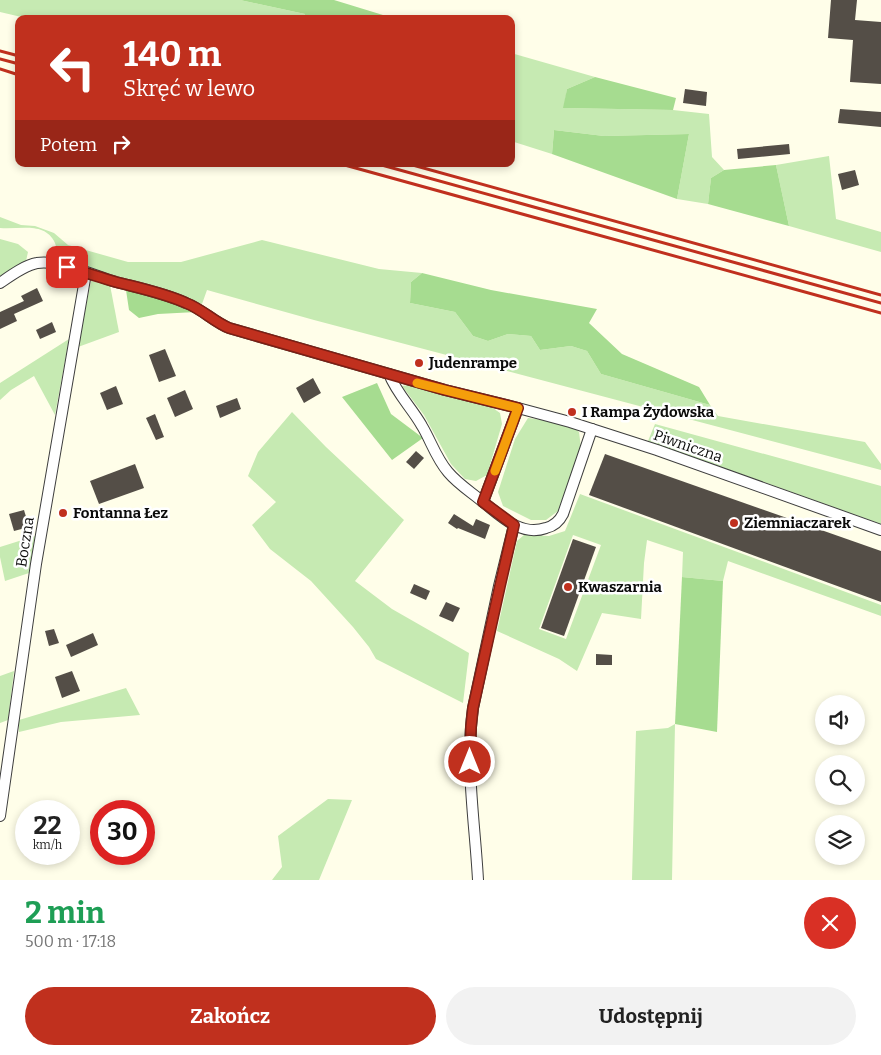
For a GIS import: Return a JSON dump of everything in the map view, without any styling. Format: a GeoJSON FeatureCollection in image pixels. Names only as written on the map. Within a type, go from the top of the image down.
{"type":"FeatureCollection","features":[{"type":"Feature","properties":{"kind":"street","name":"Piwniczna"},"geometry":{"type":"LineString","coordinates":[[0,283],[16,272],[36,263],[52,263],[140,287],[187,303],[221,325],[229,328],[445,390],[570,422],[666,453],[881,530]]}},
{"type":"Feature","properties":{"kind":"street","name":"Boczna"},"geometry":{"type":"LineString","coordinates":[[0,816],[36,564],[86,273]]}},
{"type":"Feature","properties":{"kind":"street"},"geometry":{"type":"LineString","coordinates":[[389,374],[398,392],[422,426],[441,463],[455,480],[514,525],[527,530],[540,530],[552,526],[564,514],[592,430]]}},
{"type":"Feature","properties":{"kind":"street"},"geometry":{"type":"LineString","coordinates":[[483,502],[518,408]]}},
{"type":"Feature","properties":{"kind":"street"},"geometry":{"type":"LineString","coordinates":[[478,880],[471,780],[471,727],[473,708],[514,525]]}},
{"type":"Feature","properties":{"kind":"green space"},"geometry":{"type":"Polygon","coordinates":[[[0,0],[240,0],[305,15],[15,16],[0,12],[0,0]]]}},
{"type":"Feature","properties":{"kind":"green space"},"geometry":{"type":"Polygon","coordinates":[[[240,0],[334,0],[383,15],[305,15],[240,0]]]}},
{"type":"Feature","properties":{"kind":"green space"},"geometry":{"type":"Polygon","coordinates":[[[515,54],[595,77],[567,89],[564,108],[673,110],[709,114],[712,157],[724,170],[711,178],[708,204],[677,199],[689,134],[604,136],[554,130],[552,154],[515,142],[515,54]]]}},
{"type":"Feature","properties":{"kind":"green space"},"geometry":{"type":"Polygon","coordinates":[[[595,77],[676,98],[673,110],[563,108],[567,89],[595,77]]]}},
{"type":"Feature","properties":{"kind":"green space"},"geometry":{"type":"Polygon","coordinates":[[[554,130],[604,136],[689,134],[677,199],[552,154],[554,130]]]}},
{"type":"Feature","properties":{"kind":"green space"},"geometry":{"type":"Polygon","coordinates":[[[829,156],[836,219],[881,232],[881,252],[789,226],[776,165],[829,156]]]}},
{"type":"Feature","properties":{"kind":"green space"},"geometry":{"type":"Polygon","coordinates":[[[776,165],[789,226],[708,204],[711,178],[724,170],[776,165]]]}},
{"type":"Feature","properties":{"kind":"green space"},"geometry":{"type":"Polygon","coordinates":[[[0,217],[21,225],[35,226],[54,233],[68,245],[128,262],[181,262],[262,240],[379,269],[422,273],[411,282],[410,303],[455,312],[473,336],[488,341],[508,334],[531,336],[540,350],[571,346],[587,351],[601,374],[710,405],[718,416],[865,442],[881,464],[881,470],[207,290],[202,304],[159,287],[61,262],[51,236],[38,229],[0,228],[0,217]]]}},
{"type":"Feature","properties":{"kind":"green space"},"geometry":{"type":"Polygon","coordinates":[[[0,239],[18,244],[28,252],[26,261],[0,276],[0,239]]]}},
{"type":"Feature","properties":{"kind":"green space"},"geometry":{"type":"Polygon","coordinates":[[[422,273],[491,290],[597,309],[589,323],[622,354],[699,387],[710,405],[601,374],[587,351],[571,346],[540,350],[531,336],[508,334],[488,341],[473,336],[455,312],[410,303],[411,282],[422,273]]]}},
{"type":"Feature","properties":{"kind":"green space"},"geometry":{"type":"Polygon","coordinates":[[[91,281],[110,285],[119,332],[78,347],[91,281]]]}},
{"type":"Feature","properties":{"kind":"green space"},"geometry":{"type":"Polygon","coordinates":[[[126,290],[176,302],[196,312],[158,314],[139,318],[129,310],[126,290]]]}},
{"type":"Feature","properties":{"kind":"green space"},"geometry":{"type":"Polygon","coordinates":[[[69,339],[55,415],[34,376],[11,390],[0,400],[0,383],[69,339]]]}},
{"type":"Feature","properties":{"kind":"green space"},"geometry":{"type":"Polygon","coordinates":[[[377,383],[391,414],[423,438],[392,460],[342,397],[377,383]]]}},
{"type":"Feature","properties":{"kind":"green space"},"geometry":{"type":"Polygon","coordinates":[[[409,385],[487,404],[500,413],[502,424],[487,475],[476,481],[465,479],[451,464],[424,415],[402,386],[409,385]]]}},
{"type":"Feature","properties":{"kind":"green space"},"geometry":{"type":"Polygon","coordinates":[[[292,412],[326,447],[404,520],[355,581],[392,609],[469,653],[463,703],[376,659],[353,627],[311,581],[270,549],[252,525],[276,502],[248,476],[258,452],[292,412]]]}},
{"type":"Feature","properties":{"kind":"green space"},"geometry":{"type":"Polygon","coordinates":[[[528,418],[573,427],[579,432],[581,448],[558,511],[546,520],[531,520],[503,506],[498,492],[515,439],[528,418]]]}},
{"type":"Feature","properties":{"kind":"green space"},"geometry":{"type":"Polygon","coordinates":[[[655,424],[881,486],[881,524],[648,441],[655,424]]]}},
{"type":"Feature","properties":{"kind":"green space"},"geometry":{"type":"Polygon","coordinates":[[[580,494],[881,605],[881,616],[728,561],[723,581],[682,577],[683,552],[647,540],[641,619],[602,613],[577,671],[559,659],[497,631],[517,541],[524,535],[549,536],[565,531],[580,494]],[[573,535],[539,629],[566,639],[601,545],[573,535]]]}},
{"type":"Feature","properties":{"kind":"green space"},"geometry":{"type":"Polygon","coordinates":[[[35,536],[29,573],[5,581],[0,547],[35,536]]]}},
{"type":"Feature","properties":{"kind":"green space"},"geometry":{"type":"Polygon","coordinates":[[[682,577],[723,581],[717,732],[675,724],[682,577]]]}},
{"type":"Feature","properties":{"kind":"green space"},"geometry":{"type":"Polygon","coordinates":[[[14,671],[8,720],[0,723],[0,676],[14,671]]]}},
{"type":"Feature","properties":{"kind":"green space"},"geometry":{"type":"Polygon","coordinates":[[[126,688],[140,715],[61,722],[19,732],[19,720],[126,688]]]}},
{"type":"Feature","properties":{"kind":"green space"},"geometry":{"type":"Polygon","coordinates":[[[675,724],[672,880],[632,880],[636,731],[668,728],[675,724]]]}},
{"type":"Feature","properties":{"kind":"green space"},"geometry":{"type":"Polygon","coordinates":[[[328,799],[352,800],[319,880],[272,880],[282,867],[278,836],[328,799]]]}},
{"type":"Feature","properties":{"kind":"building"},"geometry":{"type":"Polygon","coordinates":[[[831,0],[857,0],[855,20],[881,22],[881,84],[850,82],[853,40],[828,38],[831,0]]]}},
{"type":"Feature","properties":{"kind":"building"},"geometry":{"type":"Polygon","coordinates":[[[685,89],[707,92],[706,106],[683,103],[685,89]]]}},
{"type":"Feature","properties":{"kind":"building"},"geometry":{"type":"Polygon","coordinates":[[[840,109],[881,112],[881,127],[838,123],[840,109]]]}},
{"type":"Feature","properties":{"kind":"building"},"geometry":{"type":"Polygon","coordinates":[[[789,144],[790,154],[738,159],[737,149],[789,144]]]}},
{"type":"Feature","properties":{"kind":"building"},"geometry":{"type":"Polygon","coordinates":[[[855,170],[859,185],[842,190],[838,174],[855,170]]]}},
{"type":"Feature","properties":{"kind":"building"},"geometry":{"type":"Polygon","coordinates":[[[37,288],[43,301],[14,314],[17,321],[0,329],[0,312],[24,301],[21,296],[37,288]]]}},
{"type":"Feature","properties":{"kind":"building"},"geometry":{"type":"Polygon","coordinates":[[[52,322],[56,332],[40,339],[36,330],[52,322]]]}},
{"type":"Feature","properties":{"kind":"building"},"geometry":{"type":"Polygon","coordinates":[[[165,349],[176,376],[159,382],[149,355],[165,349]]]}},
{"type":"Feature","properties":{"kind":"building"},"geometry":{"type":"Polygon","coordinates":[[[313,378],[321,393],[304,403],[296,388],[313,378]]]}},
{"type":"Feature","properties":{"kind":"building"},"geometry":{"type":"Polygon","coordinates":[[[116,386],[123,404],[107,410],[100,393],[116,386]]]}},
{"type":"Feature","properties":{"kind":"building"},"geometry":{"type":"Polygon","coordinates":[[[185,390],[193,409],[175,417],[167,398],[185,390]]]}},
{"type":"Feature","properties":{"kind":"building"},"geometry":{"type":"Polygon","coordinates":[[[237,398],[241,409],[220,418],[216,406],[237,398]]]}},
{"type":"Feature","properties":{"kind":"building"},"geometry":{"type":"Polygon","coordinates":[[[155,414],[164,437],[156,440],[146,418],[155,414]]]}},
{"type":"Feature","properties":{"kind":"building"},"geometry":{"type":"Polygon","coordinates":[[[416,451],[424,458],[414,469],[406,462],[416,451]]]}},
{"type":"Feature","properties":{"kind":"building","name":"Ziemniaczarek"},"geometry":{"type":"Polygon","coordinates":[[[605,454],[881,551],[881,602],[589,495],[605,454]]]}},
{"type":"Feature","properties":{"kind":"building"},"geometry":{"type":"Polygon","coordinates":[[[135,464],[144,488],[99,504],[90,481],[135,464]]]}},
{"type":"Feature","properties":{"kind":"building"},"geometry":{"type":"Polygon","coordinates":[[[24,510],[29,527],[14,531],[9,514],[24,510]]]}},
{"type":"Feature","properties":{"kind":"building"},"geometry":{"type":"Polygon","coordinates":[[[454,514],[473,526],[476,519],[490,525],[485,539],[457,529],[448,523],[454,514]]]}},
{"type":"Feature","properties":{"kind":"building","name":"Kwaszarnia"},"geometry":{"type":"Polygon","coordinates":[[[573,539],[596,547],[564,636],[541,628],[573,539]]]}},
{"type":"Feature","properties":{"kind":"building"},"geometry":{"type":"Polygon","coordinates":[[[414,584],[430,591],[426,600],[410,593],[414,584]]]}},
{"type":"Feature","properties":{"kind":"building"},"geometry":{"type":"Polygon","coordinates":[[[446,602],[460,608],[453,622],[439,616],[446,602]]]}},
{"type":"Feature","properties":{"kind":"building"},"geometry":{"type":"Polygon","coordinates":[[[54,629],[59,643],[49,646],[45,631],[54,629]]]}},
{"type":"Feature","properties":{"kind":"building"},"geometry":{"type":"Polygon","coordinates":[[[93,633],[98,645],[71,657],[66,645],[93,633]]]}},
{"type":"Feature","properties":{"kind":"building"},"geometry":{"type":"Polygon","coordinates":[[[596,654],[612,655],[612,665],[596,665],[596,654]]]}},
{"type":"Feature","properties":{"kind":"building"},"geometry":{"type":"Polygon","coordinates":[[[72,671],[80,691],[62,698],[55,677],[72,671]]]}},
{"type":"Feature","properties":{"kind":"railway"},"geometry":{"type":"LineString","coordinates":[[0,51],[15,55]]}},
{"type":"Feature","properties":{"kind":"railway"},"geometry":{"type":"LineString","coordinates":[[0,59],[15,63]]}},
{"type":"Feature","properties":{"kind":"railway"},"geometry":{"type":"LineString","coordinates":[[0,69],[15,74]]}},
{"type":"Feature","properties":{"kind":"railway"},"geometry":{"type":"LineString","coordinates":[[352,167],[881,313]]}},
{"type":"Feature","properties":{"kind":"railway"},"geometry":{"type":"LineString","coordinates":[[389,167],[881,303]]}},
{"type":"Feature","properties":{"kind":"railway"},"geometry":{"type":"LineString","coordinates":[[420,167],[881,295]]}},
{"type":"Feature","properties":{"kind":"slow traffic"},"geometry":{"type":"LineString","coordinates":[[417,383],[518,408],[495,471]]}},
{"type":"Feature","properties":{"kind":"place","name":"Judenrampe"},"geometry":{"type":"Point","coordinates":[419,363]}},
{"type":"Feature","properties":{"kind":"place","name":"I Rampa Żydowska"},"geometry":{"type":"Point","coordinates":[572,412]}},
{"type":"Feature","properties":{"kind":"place","name":"Fontanna Łez"},"geometry":{"type":"Point","coordinates":[63,513]}},
{"type":"Feature","properties":{"kind":"place","name":"Ziemniaczarek"},"geometry":{"type":"Point","coordinates":[734,523]}},
{"type":"Feature","properties":{"kind":"place","name":"Kwaszarnia"},"geometry":{"type":"Point","coordinates":[568,587]}},
{"type":"Feature","properties":{"kind":"route"},"geometry":{"type":"LineString","coordinates":[[67,267],[115,282],[140,287],[187,303],[221,325],[229,328],[445,390],[518,408],[483,502],[514,525],[473,708],[470,762]]}}]}
